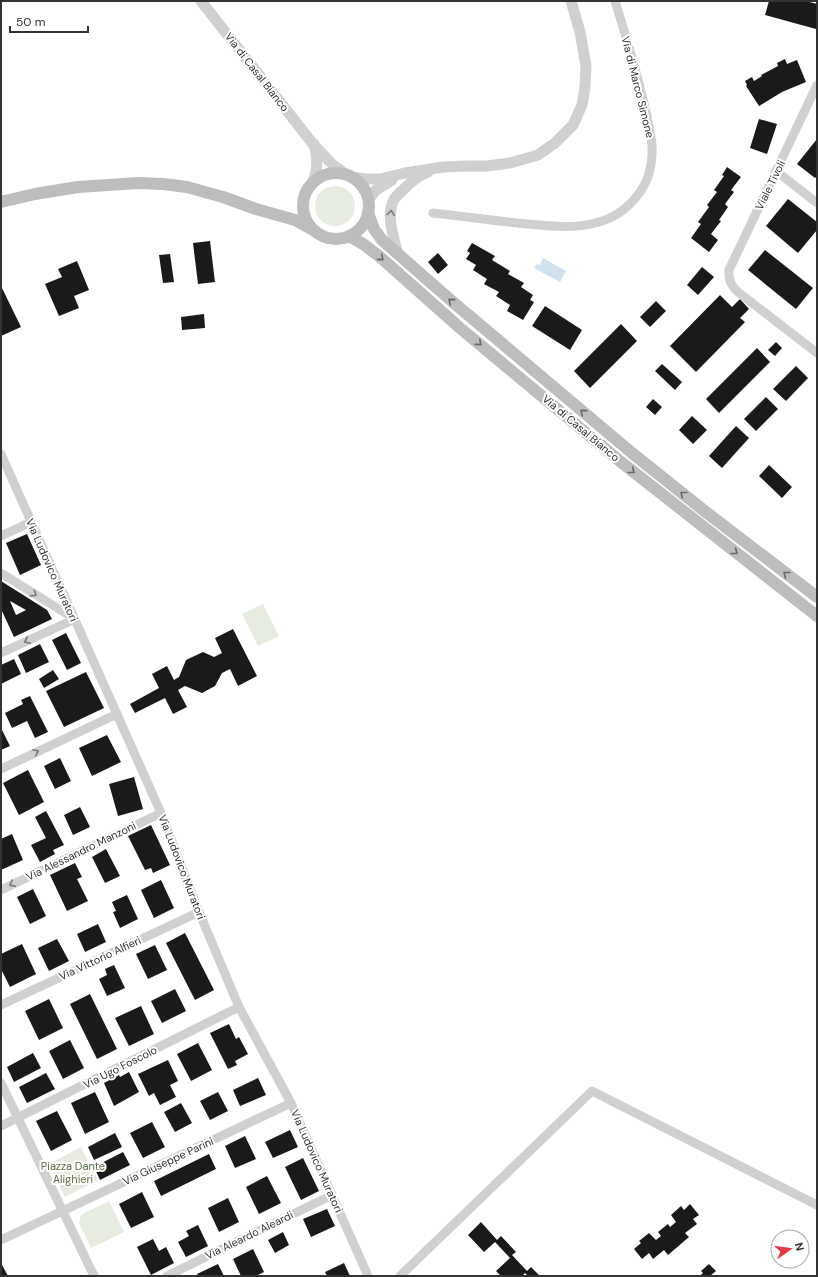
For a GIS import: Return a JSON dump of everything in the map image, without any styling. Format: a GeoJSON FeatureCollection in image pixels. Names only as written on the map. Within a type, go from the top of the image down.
{"type":"FeatureCollection","features":[{"type":"Feature","properties":{"kind":"main road"},"geometry":{"type":"LineString","coordinates":[[1,202],[35,194],[72,188],[152,183],[175,185],[203,191],[256,209],[295,220],[322,236],[340,239],[349,236],[358,230],[365,221],[368,213],[368,200],[365,191],[358,182],[349,176],[338,173],[328,174],[312,184],[307,191],[303,207],[305,217],[315,231]]}},
{"type":"Feature","properties":{"kind":"main road"},"geometry":{"type":"LineString","coordinates":[[266,211],[277,212],[292,209],[299,206],[304,199]]}},
{"type":"Feature","properties":{"kind":"main road","name":"Via di Casal Bianco"},"geometry":{"type":"LineString","coordinates":[[368,213],[376,232],[382,240],[454,303],[632,453],[817,597]]}},
{"type":"Feature","properties":{"kind":"main road","name":"Via di Casal Bianco"},"geometry":{"type":"LineString","coordinates":[[349,236],[379,256],[460,328],[621,462],[817,616]]}},
{"type":"Feature","properties":{"kind":"street","name":"Via di Casal Bianco"},"geometry":{"type":"LineString","coordinates":[[201,1],[313,144],[333,165],[349,176]]}},
{"type":"Feature","properties":{"kind":"street"},"geometry":{"type":"LineString","coordinates":[[349,176],[366,179],[380,179],[405,173],[443,167],[487,166],[510,163],[538,155],[555,143],[573,125],[582,105],[585,87],[586,66],[580,32],[571,1]]}},
{"type":"Feature","properties":{"kind":"street","name":"Via di Marco Simone"},"geometry":{"type":"LineString","coordinates":[[433,213],[540,225],[571,226],[591,224],[602,221],[617,214],[630,204],[642,190],[649,175],[652,161],[652,144],[644,104],[615,1]]}},
{"type":"Feature","properties":{"kind":"street","name":"Viale Tivoli"},"geometry":{"type":"LineString","coordinates":[[817,85],[729,270],[729,279],[732,286],[738,292],[817,353]]}},
{"type":"Feature","properties":{"kind":"street","name":"Via di Casal Bianco"},"geometry":{"type":"LineString","coordinates":[[312,184],[317,163],[313,144]]}},
{"type":"Feature","properties":{"kind":"street"},"geometry":{"type":"LineString","coordinates":[[396,252],[390,222],[391,208],[395,198],[422,174],[443,167]]}},
{"type":"Feature","properties":{"kind":"street"},"geometry":{"type":"LineString","coordinates":[[776,171],[817,203]]}},
{"type":"Feature","properties":{"kind":"street"},"geometry":{"type":"LineString","coordinates":[[368,200],[376,190],[405,173]]}},
{"type":"Feature","properties":{"kind":"street","name":"Via Ludovico Muratori"},"geometry":{"type":"LineString","coordinates":[[1,454],[161,813],[199,912],[239,1007],[291,1103],[368,1276]]}},
{"type":"Feature","properties":{"kind":"street"},"geometry":{"type":"LineString","coordinates":[[1,536],[31,522]]}},
{"type":"Feature","properties":{"kind":"street"},"geometry":{"type":"LineString","coordinates":[[1,573],[74,619]]}},
{"type":"Feature","properties":{"kind":"street"},"geometry":{"type":"LineString","coordinates":[[1,653],[74,619]]}},
{"type":"Feature","properties":{"kind":"street"},"geometry":{"type":"LineString","coordinates":[[1,769],[117,714]]}},
{"type":"Feature","properties":{"kind":"street","name":"Via Alessandro Manzoni"},"geometry":{"type":"LineString","coordinates":[[1,890],[161,813]]}},
{"type":"Feature","properties":{"kind":"street","name":"Via Vittorio Alfieri"},"geometry":{"type":"LineString","coordinates":[[1,1005],[199,912]]}},
{"type":"Feature","properties":{"kind":"street","name":"Via Ugo Foscolo"},"geometry":{"type":"LineString","coordinates":[[1,1126],[239,1007]]}},
{"type":"Feature","properties":{"kind":"street"},"geometry":{"type":"LineString","coordinates":[[1,1083],[94,1276]]}},
{"type":"Feature","properties":{"kind":"street"},"geometry":{"type":"LineString","coordinates":[[400,1276],[592,1091],[817,1205]]}},
{"type":"Feature","properties":{"kind":"street","name":"Via Giuseppe Parini"},"geometry":{"type":"LineString","coordinates":[[1,1240],[291,1103]]}},
{"type":"Feature","properties":{"kind":"street","name":"Via Aleardo Aleardi"},"geometry":{"type":"LineString","coordinates":[[167,1276],[332,1195]]}},
{"type":"Feature","properties":{"kind":"green space"},"geometry":{"type":"Polygon","coordinates":[[[331,186],[339,186],[346,189],[352,195],[355,206],[352,217],[346,223],[339,226],[331,226],[324,223],[318,217],[315,210],[315,202],[318,195],[324,189],[331,186]]]}},
{"type":"Feature","properties":{"kind":"green space"},"geometry":{"type":"Polygon","coordinates":[[[263,604],[279,636],[258,646],[242,614],[263,604]]]}},
{"type":"Feature","properties":{"kind":"green space","name":"Piazza Dante Alighieri"},"geometry":{"type":"Polygon","coordinates":[[[81,1147],[98,1180],[65,1197],[49,1164],[81,1147]]]}},
{"type":"Feature","properties":{"kind":"green space","name":"Piazza Dante Alighieri"},"geometry":{"type":"Polygon","coordinates":[[[109,1201],[124,1232],[91,1248],[79,1223],[81,1215],[109,1201]]]}},
{"type":"Feature","properties":{"kind":"water"},"geometry":{"type":"Polygon","coordinates":[[[543,258],[566,271],[560,282],[534,268],[537,264],[540,265],[543,258]]]}},
{"type":"Feature","properties":{"kind":"building"},"geometry":{"type":"Polygon","coordinates":[[[769,1],[806,1],[817,4],[816,29],[765,15],[769,1]]]}},
{"type":"Feature","properties":{"kind":"building"},"geometry":{"type":"Polygon","coordinates":[[[785,59],[787,64],[797,60],[806,82],[782,92],[759,106],[746,86],[745,81],[752,77],[754,81],[762,76],[761,75],[778,66],[777,63],[785,59]]]}},
{"type":"Feature","properties":{"kind":"building"},"geometry":{"type":"Polygon","coordinates":[[[759,119],[777,124],[767,154],[750,148],[759,119]]]}},
{"type":"Feature","properties":{"kind":"building"},"geometry":{"type":"Polygon","coordinates":[[[817,139],[817,176],[815,178],[797,164],[817,139]]]}},
{"type":"Feature","properties":{"kind":"building"},"geometry":{"type":"Polygon","coordinates":[[[727,167],[741,177],[731,190],[734,192],[725,204],[728,207],[719,220],[721,221],[711,234],[718,240],[709,252],[691,238],[701,224],[698,222],[709,207],[707,205],[717,192],[714,190],[724,176],[722,175],[727,167]]]}},
{"type":"Feature","properties":{"kind":"building"},"geometry":{"type":"Polygon","coordinates":[[[788,199],[817,222],[817,230],[798,253],[766,226],[788,199]]]}},
{"type":"Feature","properties":{"kind":"building"},"geometry":{"type":"Polygon","coordinates":[[[210,241],[215,282],[198,284],[193,243],[210,241]]]}},
{"type":"Feature","properties":{"kind":"building"},"geometry":{"type":"Polygon","coordinates":[[[472,243],[495,256],[492,260],[510,271],[508,274],[524,283],[521,287],[533,295],[530,300],[534,302],[523,320],[507,311],[510,305],[496,296],[499,292],[484,284],[487,279],[473,270],[476,265],[466,259],[470,253],[467,251],[472,243]]]}},
{"type":"Feature","properties":{"kind":"building"},"geometry":{"type":"Polygon","coordinates":[[[765,250],[813,288],[796,309],[748,270],[765,250]]]}},
{"type":"Feature","properties":{"kind":"building"},"geometry":{"type":"Polygon","coordinates":[[[438,253],[448,265],[438,274],[428,262],[438,253]]]}},
{"type":"Feature","properties":{"kind":"building"},"geometry":{"type":"Polygon","coordinates":[[[170,254],[174,282],[163,283],[159,255],[170,254]]]}},
{"type":"Feature","properties":{"kind":"building"},"geometry":{"type":"Polygon","coordinates":[[[77,261],[89,290],[74,296],[79,308],[59,316],[45,284],[62,277],[58,269],[77,261]]]}},
{"type":"Feature","properties":{"kind":"building"},"geometry":{"type":"Polygon","coordinates":[[[702,267],[714,277],[698,295],[687,285],[702,267]]]}},
{"type":"Feature","properties":{"kind":"building"},"geometry":{"type":"Polygon","coordinates":[[[1,286],[21,327],[1,336],[1,286]]]}},
{"type":"Feature","properties":{"kind":"building"},"geometry":{"type":"Polygon","coordinates":[[[720,295],[732,307],[740,299],[749,309],[740,318],[745,322],[696,372],[670,346],[720,295]]]}},
{"type":"Feature","properties":{"kind":"building"},"geometry":{"type":"Polygon","coordinates":[[[656,301],[666,311],[650,327],[640,317],[656,301]]]}},
{"type":"Feature","properties":{"kind":"building"},"geometry":{"type":"Polygon","coordinates":[[[545,306],[582,330],[570,350],[532,326],[545,306]]]}},
{"type":"Feature","properties":{"kind":"building"},"geometry":{"type":"Polygon","coordinates":[[[204,314],[205,328],[182,330],[181,317],[204,314]]]}},
{"type":"Feature","properties":{"kind":"building"},"geometry":{"type":"Polygon","coordinates":[[[621,324],[637,341],[590,388],[574,371],[621,324]]]}},
{"type":"Feature","properties":{"kind":"building"},"geometry":{"type":"Polygon","coordinates":[[[776,342],[782,348],[775,356],[768,350],[776,342]]]}},
{"type":"Feature","properties":{"kind":"building"},"geometry":{"type":"Polygon","coordinates":[[[757,348],[770,362],[719,413],[706,399],[757,348]]]}},
{"type":"Feature","properties":{"kind":"building"},"geometry":{"type":"Polygon","coordinates":[[[662,364],[682,382],[675,390],[655,371],[662,364]]]}},
{"type":"Feature","properties":{"kind":"building"},"geometry":{"type":"Polygon","coordinates":[[[796,366],[808,378],[786,401],[773,389],[796,366]]]}},
{"type":"Feature","properties":{"kind":"building"},"geometry":{"type":"Polygon","coordinates":[[[766,397],[778,409],[756,431],[744,419],[766,397]]]}},
{"type":"Feature","properties":{"kind":"building"},"geometry":{"type":"Polygon","coordinates":[[[653,399],[662,407],[655,415],[646,407],[653,399]]]}},
{"type":"Feature","properties":{"kind":"building"},"geometry":{"type":"Polygon","coordinates":[[[692,416],[707,430],[693,444],[679,430],[692,416]]]}},
{"type":"Feature","properties":{"kind":"building"},"geometry":{"type":"Polygon","coordinates":[[[736,426],[749,438],[722,468],[709,456],[736,426]]]}},
{"type":"Feature","properties":{"kind":"building"},"geometry":{"type":"Polygon","coordinates":[[[769,465],[792,487],[782,498],[759,476],[769,465]]]}},
{"type":"Feature","properties":{"kind":"building"},"geometry":{"type":"Polygon","coordinates":[[[27,534],[41,565],[20,575],[6,543],[27,534]]]}},
{"type":"Feature","properties":{"kind":"building"},"geometry":{"type":"Polygon","coordinates":[[[1,581],[47,610],[52,619],[14,637],[1,609],[1,581]],[[10,601],[16,615],[26,610],[10,601]]]}},
{"type":"Feature","properties":{"kind":"building"},"geometry":{"type":"Polygon","coordinates":[[[233,629],[257,676],[238,686],[230,669],[222,673],[215,686],[202,693],[185,686],[178,690],[187,707],[173,714],[165,698],[135,713],[130,704],[159,688],[152,674],[167,666],[174,680],[179,677],[186,660],[203,652],[214,657],[222,653],[215,638],[233,629]]]}},
{"type":"Feature","properties":{"kind":"building"},"geometry":{"type":"Polygon","coordinates":[[[66,633],[81,663],[67,670],[52,640],[66,633]]]}},
{"type":"Feature","properties":{"kind":"building"},"geometry":{"type":"Polygon","coordinates":[[[40,644],[49,662],[26,673],[18,655],[40,644]]]}},
{"type":"Feature","properties":{"kind":"building"},"geometry":{"type":"Polygon","coordinates":[[[14,659],[21,674],[1,684],[1,665],[14,659]]]}},
{"type":"Feature","properties":{"kind":"building"},"geometry":{"type":"Polygon","coordinates":[[[53,670],[59,679],[44,688],[39,679],[53,670]]]}},
{"type":"Feature","properties":{"kind":"building"},"geometry":{"type":"Polygon","coordinates":[[[86,672],[104,708],[64,727],[46,691],[86,672]]]}},
{"type":"Feature","properties":{"kind":"building"},"geometry":{"type":"Polygon","coordinates":[[[30,696],[48,732],[35,738],[27,721],[12,728],[5,713],[23,704],[21,700],[30,696]]]}},
{"type":"Feature","properties":{"kind":"building"},"geometry":{"type":"Polygon","coordinates":[[[1,728],[10,746],[1,750],[1,728]]]}},
{"type":"Feature","properties":{"kind":"building"},"geometry":{"type":"Polygon","coordinates":[[[107,735],[121,762],[92,776],[79,748],[107,735]]]}},
{"type":"Feature","properties":{"kind":"building"},"geometry":{"type":"Polygon","coordinates":[[[60,758],[71,781],[55,789],[44,766],[60,758]]]}},
{"type":"Feature","properties":{"kind":"building"},"geometry":{"type":"Polygon","coordinates":[[[28,770],[44,802],[19,815],[3,783],[28,770]]]}},
{"type":"Feature","properties":{"kind":"building"},"geometry":{"type":"Polygon","coordinates":[[[134,777],[143,809],[118,816],[109,784],[134,777]]]}},
{"type":"Feature","properties":{"kind":"building"},"geometry":{"type":"Polygon","coordinates":[[[80,807],[90,827],[73,835],[64,815],[80,807]]]}},
{"type":"Feature","properties":{"kind":"building"},"geometry":{"type":"Polygon","coordinates":[[[46,811],[64,845],[53,850],[55,854],[40,862],[31,845],[46,838],[35,817],[46,811]]]}},
{"type":"Feature","properties":{"kind":"building"},"geometry":{"type":"Polygon","coordinates":[[[151,825],[170,865],[153,873],[151,868],[145,870],[128,836],[151,825]]]}},
{"type":"Feature","properties":{"kind":"building"},"geometry":{"type":"Polygon","coordinates":[[[12,834],[23,860],[1,870],[1,839],[12,834]]]}},
{"type":"Feature","properties":{"kind":"building"},"geometry":{"type":"Polygon","coordinates":[[[106,849],[120,876],[105,883],[92,857],[106,849]]]}},
{"type":"Feature","properties":{"kind":"building"},"geometry":{"type":"Polygon","coordinates":[[[75,863],[82,877],[77,879],[88,901],[67,911],[50,875],[75,863]]]}},
{"type":"Feature","properties":{"kind":"building"},"geometry":{"type":"Polygon","coordinates":[[[161,880],[174,908],[154,918],[141,890],[161,880]]]}},
{"type":"Feature","properties":{"kind":"building"},"geometry":{"type":"Polygon","coordinates":[[[33,889],[46,916],[30,924],[17,897],[33,889]]]}},
{"type":"Feature","properties":{"kind":"building"},"geometry":{"type":"Polygon","coordinates":[[[127,895],[138,919],[120,928],[113,912],[116,911],[112,902],[127,895]]]}},
{"type":"Feature","properties":{"kind":"building"},"geometry":{"type":"Polygon","coordinates":[[[98,924],[106,942],[85,952],[77,934],[98,924]]]}},
{"type":"Feature","properties":{"kind":"building"},"geometry":{"type":"Polygon","coordinates":[[[185,933],[214,990],[195,1000],[166,943],[185,933]]]}},
{"type":"Feature","properties":{"kind":"building"},"geometry":{"type":"Polygon","coordinates":[[[57,939],[69,961],[49,971],[38,948],[57,939]]]}},
{"type":"Feature","properties":{"kind":"building"},"geometry":{"type":"Polygon","coordinates":[[[22,944],[36,974],[10,987],[1,969],[1,954],[22,944]]]}},
{"type":"Feature","properties":{"kind":"building"},"geometry":{"type":"Polygon","coordinates":[[[155,945],[167,970],[148,979],[136,954],[155,945]]]}},
{"type":"Feature","properties":{"kind":"building"},"geometry":{"type":"Polygon","coordinates":[[[114,965],[125,988],[107,996],[99,979],[107,975],[105,969],[114,965]]]}},
{"type":"Feature","properties":{"kind":"building"},"geometry":{"type":"Polygon","coordinates":[[[175,989],[186,1011],[162,1023],[151,1001],[175,989]]]}},
{"type":"Feature","properties":{"kind":"building"},"geometry":{"type":"Polygon","coordinates":[[[90,994],[117,1049],[97,1059],[70,1004],[90,994]]]}},
{"type":"Feature","properties":{"kind":"building"},"geometry":{"type":"Polygon","coordinates":[[[49,999],[63,1028],[39,1040],[25,1011],[49,999]]]}},
{"type":"Feature","properties":{"kind":"building"},"geometry":{"type":"Polygon","coordinates":[[[141,1006],[154,1034],[129,1046],[115,1018],[141,1006]]]}},
{"type":"Feature","properties":{"kind":"building"},"geometry":{"type":"Polygon","coordinates":[[[229,1024],[236,1039],[239,1037],[248,1054],[235,1061],[237,1065],[228,1069],[210,1033],[229,1024]]]}},
{"type":"Feature","properties":{"kind":"building"},"geometry":{"type":"Polygon","coordinates":[[[70,1040],[84,1068],[63,1079],[49,1051],[70,1040]]]}},
{"type":"Feature","properties":{"kind":"building"},"geometry":{"type":"Polygon","coordinates":[[[198,1043],[212,1070],[191,1081],[177,1054],[198,1043]]]}},
{"type":"Feature","properties":{"kind":"building"},"geometry":{"type":"Polygon","coordinates":[[[33,1053],[41,1068],[14,1082],[7,1067],[33,1053]]]}},
{"type":"Feature","properties":{"kind":"building"},"geometry":{"type":"Polygon","coordinates":[[[168,1060],[178,1081],[170,1085],[176,1097],[160,1105],[154,1093],[149,1096],[138,1074],[168,1060]]]}},
{"type":"Feature","properties":{"kind":"building"},"geometry":{"type":"Polygon","coordinates":[[[129,1072],[139,1092],[114,1106],[104,1083],[119,1075],[120,1077],[129,1072]]]}},
{"type":"Feature","properties":{"kind":"building"},"geometry":{"type":"Polygon","coordinates":[[[46,1073],[55,1089],[27,1103],[19,1087],[46,1073]]]}},
{"type":"Feature","properties":{"kind":"building"},"geometry":{"type":"Polygon","coordinates":[[[258,1078],[266,1095],[240,1106],[233,1090],[258,1078]]]}},
{"type":"Feature","properties":{"kind":"building"},"geometry":{"type":"Polygon","coordinates":[[[95,1092],[109,1122],[85,1134],[71,1103],[95,1092]]]}},
{"type":"Feature","properties":{"kind":"building"},"geometry":{"type":"Polygon","coordinates":[[[218,1092],[228,1111],[210,1120],[200,1101],[218,1092]]]}},
{"type":"Feature","properties":{"kind":"building"},"geometry":{"type":"Polygon","coordinates":[[[181,1103],[192,1123],[175,1132],[164,1112],[181,1103]]]}},
{"type":"Feature","properties":{"kind":"building"},"geometry":{"type":"Polygon","coordinates":[[[57,1111],[72,1140],[51,1151],[36,1121],[57,1111]]]}},
{"type":"Feature","properties":{"kind":"building"},"geometry":{"type":"Polygon","coordinates":[[[152,1122],[165,1147],[143,1158],[130,1133],[152,1122]]]}},
{"type":"Feature","properties":{"kind":"building"},"geometry":{"type":"Polygon","coordinates":[[[290,1130],[298,1147],[273,1158],[265,1142],[290,1130]]]}},
{"type":"Feature","properties":{"kind":"building"},"geometry":{"type":"Polygon","coordinates":[[[115,1133],[122,1147],[94,1160],[88,1147],[115,1133]]]}},
{"type":"Feature","properties":{"kind":"building"},"geometry":{"type":"Polygon","coordinates":[[[245,1136],[256,1159],[235,1168],[225,1146],[245,1136]]]}},
{"type":"Feature","properties":{"kind":"building"},"geometry":{"type":"Polygon","coordinates":[[[123,1152],[130,1165],[100,1180],[94,1167],[123,1152]]]}},
{"type":"Feature","properties":{"kind":"building"},"geometry":{"type":"Polygon","coordinates":[[[209,1154],[216,1169],[161,1196],[154,1181],[209,1154]]]}},
{"type":"Feature","properties":{"kind":"building"},"geometry":{"type":"Polygon","coordinates":[[[303,1158],[319,1191],[301,1200],[285,1167],[303,1158]]]}},
{"type":"Feature","properties":{"kind":"building"},"geometry":{"type":"Polygon","coordinates":[[[267,1176],[281,1203],[259,1214],[246,1187],[267,1176]]]}},
{"type":"Feature","properties":{"kind":"building"},"geometry":{"type":"Polygon","coordinates":[[[142,1192],[154,1217],[131,1228],[119,1204],[142,1192]]]}},
{"type":"Feature","properties":{"kind":"building"},"geometry":{"type":"Polygon","coordinates":[[[228,1198],[239,1222],[219,1232],[208,1208],[228,1198]]]}},
{"type":"Feature","properties":{"kind":"building"},"geometry":{"type":"Polygon","coordinates":[[[690,1204],[699,1215],[693,1219],[697,1224],[685,1233],[689,1237],[668,1255],[664,1250],[653,1259],[649,1253],[642,1259],[634,1249],[641,1243],[639,1241],[649,1233],[656,1240],[661,1236],[658,1232],[668,1224],[670,1227],[676,1222],[671,1215],[681,1206],[684,1210],[690,1204]]]}},
{"type":"Feature","properties":{"kind":"building"},"geometry":{"type":"Polygon","coordinates":[[[327,1209],[335,1226],[311,1237],[303,1219],[327,1209]]]}},
{"type":"Feature","properties":{"kind":"building"},"geometry":{"type":"Polygon","coordinates":[[[481,1222],[497,1240],[501,1236],[516,1252],[512,1255],[527,1271],[531,1267],[540,1276],[528,1276],[525,1273],[522,1276],[501,1276],[496,1271],[510,1258],[495,1242],[484,1252],[468,1235],[481,1222]]]}},
{"type":"Feature","properties":{"kind":"building"},"geometry":{"type":"Polygon","coordinates":[[[198,1225],[208,1246],[186,1257],[178,1242],[189,1236],[186,1231],[198,1225]]]}},
{"type":"Feature","properties":{"kind":"building"},"geometry":{"type":"Polygon","coordinates":[[[283,1232],[289,1245],[275,1253],[268,1240],[283,1232]]]}},
{"type":"Feature","properties":{"kind":"building"},"geometry":{"type":"Polygon","coordinates":[[[153,1239],[159,1251],[166,1247],[174,1263],[151,1275],[137,1247],[153,1239]]]}},
{"type":"Feature","properties":{"kind":"building"},"geometry":{"type":"Polygon","coordinates":[[[253,1249],[264,1272],[256,1276],[241,1276],[233,1259],[253,1249]]]}},
{"type":"Feature","properties":{"kind":"building"},"geometry":{"type":"Polygon","coordinates":[[[1,1263],[8,1276],[1,1276],[1,1263]]]}},
{"type":"Feature","properties":{"kind":"building"},"geometry":{"type":"Polygon","coordinates":[[[344,1263],[350,1276],[327,1276],[325,1272],[344,1263]]]}},
{"type":"Feature","properties":{"kind":"building"},"geometry":{"type":"Polygon","coordinates":[[[218,1264],[224,1276],[198,1276],[197,1274],[218,1264]]]}},
{"type":"Feature","properties":{"kind":"building"},"geometry":{"type":"Polygon","coordinates":[[[709,1264],[716,1271],[710,1276],[700,1276],[703,1273],[701,1271],[709,1264]]]}}]}
